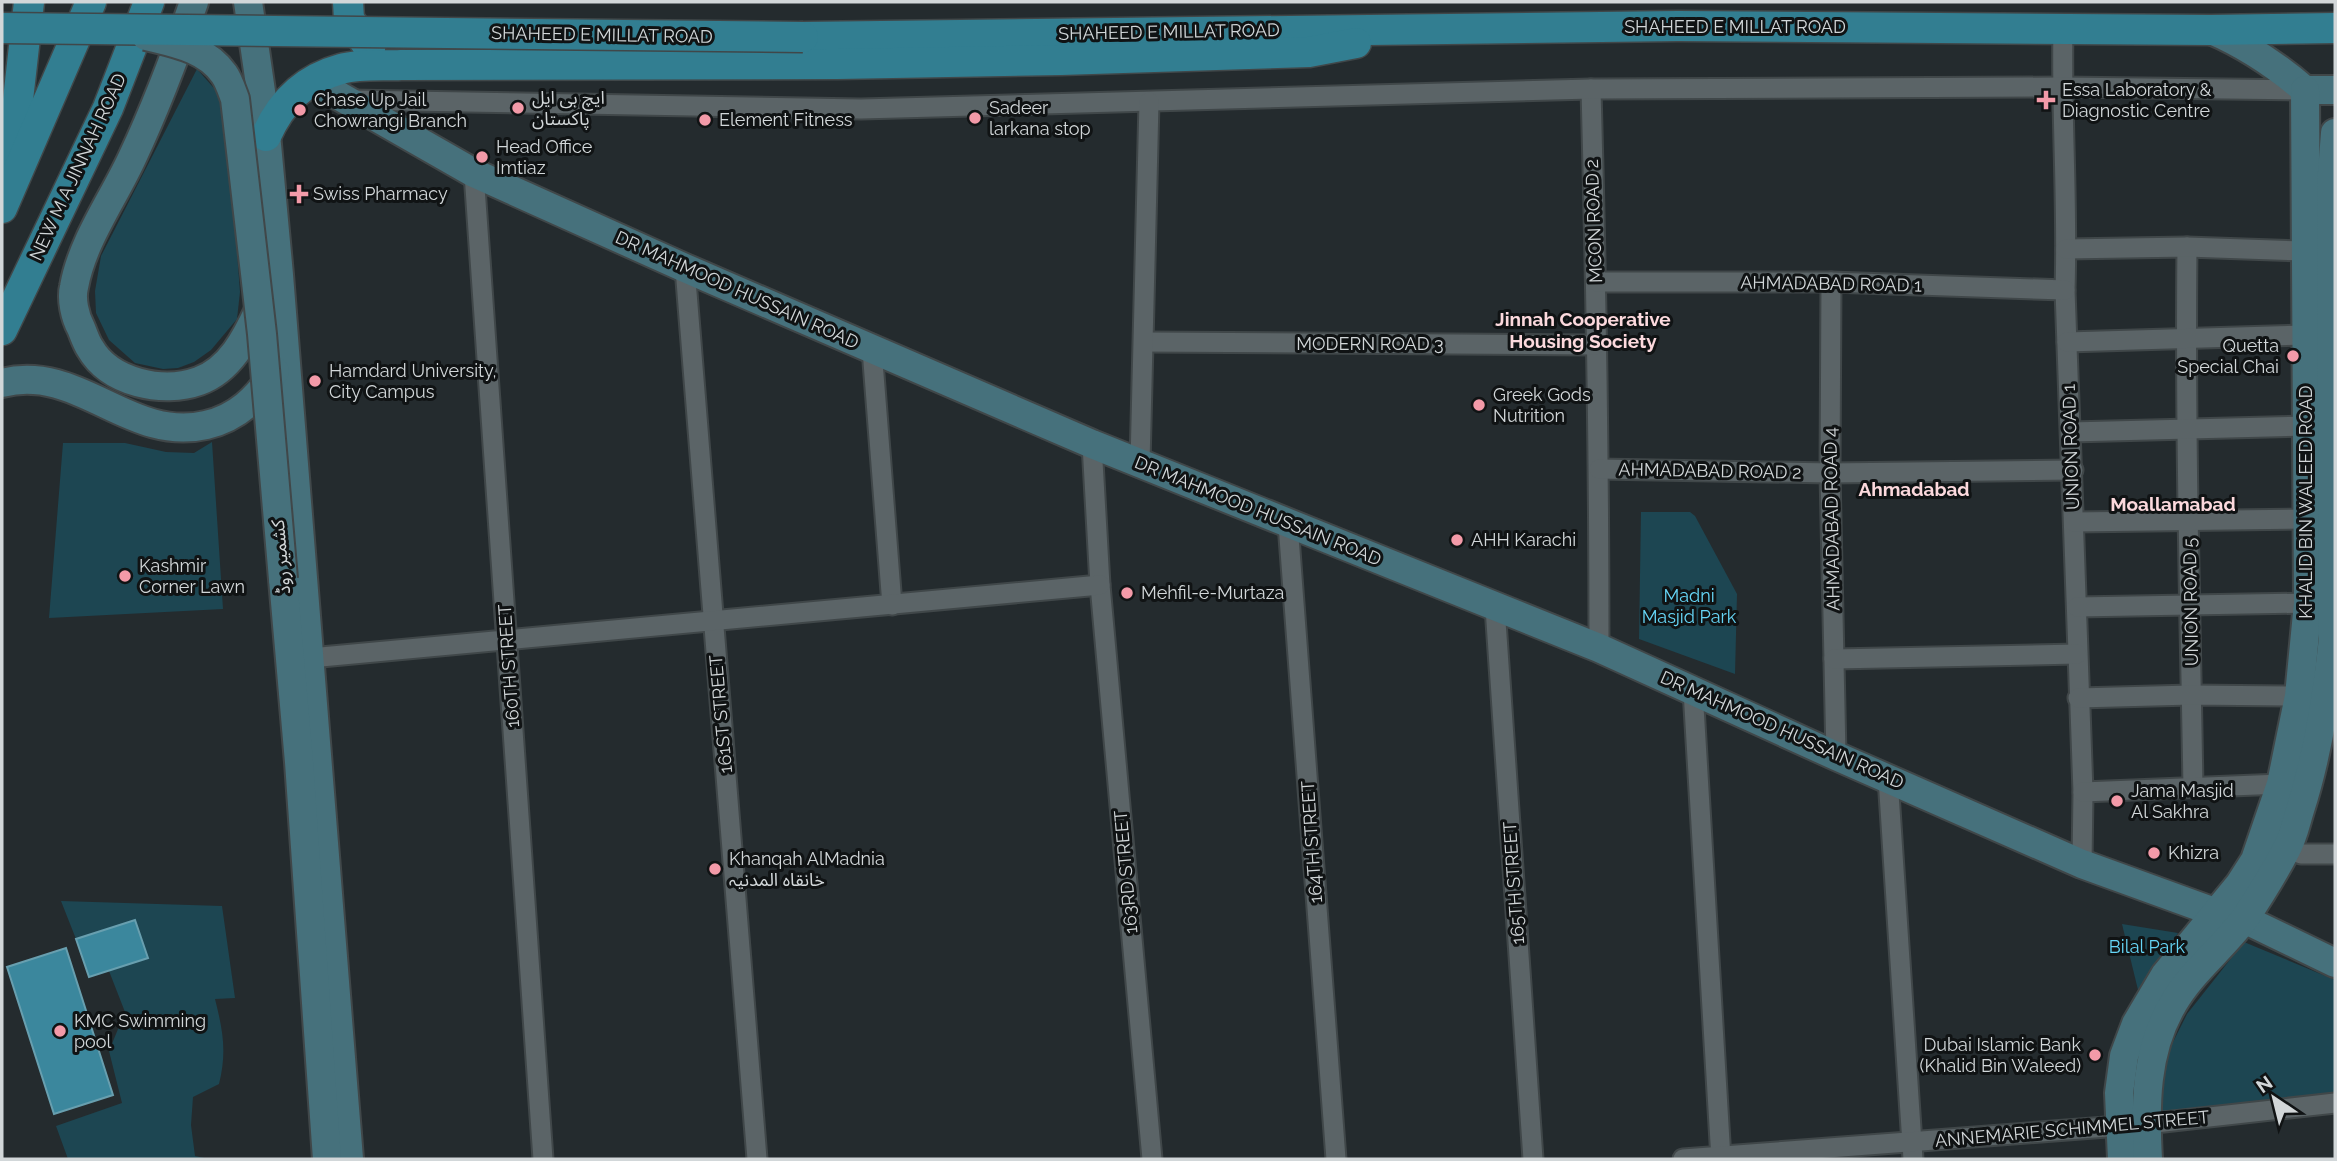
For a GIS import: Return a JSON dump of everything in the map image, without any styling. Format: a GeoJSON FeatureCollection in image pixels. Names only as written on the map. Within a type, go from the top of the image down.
{"type":"FeatureCollection","features":[{"type":"Feature","properties":{"kind":"main road"},"geometry":{"type":"LineString","coordinates":[[5,199],[29,2]]}},
{"type":"Feature","properties":{"kind":"main road"},"geometry":{"type":"LineString","coordinates":[[5,199],[91,2]]}},
{"type":"Feature","properties":{"kind":"main road","name":"NEW M A JINNAH ROAD"},"geometry":{"type":"LineString","coordinates":[[2,330],[108,108],[149,2]]}},
{"type":"Feature","properties":{"kind":"main road"},"geometry":{"type":"LineString","coordinates":[[194,2],[169,76],[133,157],[86,250],[73,289],[76,319],[91,350],[106,365],[126,378],[149,386],[175,387],[201,381],[226,363],[243,344],[259,310]]}},
{"type":"Feature","properties":{"kind":"main road","name":"کشمیر روڈ"},"geometry":{"type":"LineString","coordinates":[[248,2],[266,136],[285,349],[349,1159]]}},
{"type":"Feature","properties":{"kind":"main road"},"geometry":{"type":"LineString","coordinates":[[348,2],[349,19],[371,50],[401,65]]}},
{"type":"Feature","properties":{"kind":"main road","name":"SHAHEED E MILLAT ROAD"},"geometry":{"type":"LineString","coordinates":[[2,28],[803,37],[1678,26],[2211,30],[2335,28]]}},
{"type":"Feature","properties":{"kind":"main road"},"geometry":{"type":"LineString","coordinates":[[266,136],[289,97],[313,81],[342,69],[401,65],[852,64],[1295,53],[1432,28]]}},
{"type":"Feature","properties":{"kind":"main road","name":"کشمیر روڈ"},"geometry":{"type":"LineString","coordinates":[[120,29],[183,45],[205,55],[224,74],[235,99],[259,310],[299,762],[327,1159]]}},
{"type":"Feature","properties":{"kind":"main road"},"geometry":{"type":"LineString","coordinates":[[2211,30],[2266,58],[2305,90],[2335,90]]}},
{"type":"Feature","properties":{"kind":"main road","name":"DR MAHMOOD HUSSAIN ROAD"},"geometry":{"type":"LineString","coordinates":[[313,81],[474,173],[685,268],[1092,444],[1599,648],[2082,864],[2217,913]]}},
{"type":"Feature","properties":{"kind":"main road","name":"KHALID BIN WALEED ROAD"},"geometry":{"type":"LineString","coordinates":[[2122,1159],[2161,1027],[2173,1002],[2244,919],[2288,849],[2304,796],[2327,738],[2327,688],[2334,638],[2324,512],[2324,331],[2304,251],[2318,186],[2305,90]]}},
{"type":"Feature","properties":{"kind":"main road"},"geometry":{"type":"LineString","coordinates":[[2324,331],[2318,186],[2335,133]]}},
{"type":"Feature","properties":{"kind":"main road","name":"KHALID BIN WALEED ROAD"},"geometry":{"type":"LineString","coordinates":[[2148,1159],[2119,1093],[2124,1056],[2136,1024],[2165,975],[2239,885],[2255,860],[2281,784],[2299,696],[2308,603],[2324,512],[2306,426],[2324,331]]}},
{"type":"Feature","properties":{"kind":"main road"},"geometry":{"type":"LineString","coordinates":[[2,383],[20,378],[53,381],[160,426],[192,428],[223,421],[251,403],[275,373],[285,349]]}},
{"type":"Feature","properties":{"kind":"main road"},"geometry":{"type":"LineString","coordinates":[[2244,919],[2335,963]]}},
{"type":"Feature","properties":{"kind":"street","name":"UNION ROAD 1"},"geometry":{"type":"LineString","coordinates":[[2063,29],[2065,290],[2083,793],[2082,864]]}},
{"type":"Feature","properties":{"kind":"street"},"geometry":{"type":"LineString","coordinates":[[347,100],[861,109],[1591,89],[2062,87],[2305,90]]}},
{"type":"Feature","properties":{"kind":"street","name":"MCON ROAD 2"},"geometry":{"type":"LineString","coordinates":[[1591,89],[1597,282],[1595,345],[1599,469],[1599,648]]}},
{"type":"Feature","properties":{"kind":"street"},"geometry":{"type":"LineString","coordinates":[[1140,463],[1149,102]]}},
{"type":"Feature","properties":{"kind":"street","name":"160TH STREET"},"geometry":{"type":"LineString","coordinates":[[474,173],[543,1159]]}},
{"type":"Feature","properties":{"kind":"street"},"geometry":{"type":"LineString","coordinates":[[2066,249],[2187,247],[2304,251]]}},
{"type":"Feature","properties":{"kind":"street","name":"UNION ROAD 5"},"geometry":{"type":"LineString","coordinates":[[2187,247],[2186,428],[2190,520],[2193,788]]}},
{"type":"Feature","properties":{"kind":"street","name":"161ST STREET"},"geometry":{"type":"LineString","coordinates":[[685,268],[757,1159]]}},
{"type":"Feature","properties":{"kind":"street","name":"AHMADABAD ROAD 1"},"geometry":{"type":"LineString","coordinates":[[1597,282],[1831,282],[2065,290]]}},
{"type":"Feature","properties":{"kind":"street","name":"AHMADABAD ROAD 4"},"geometry":{"type":"LineString","coordinates":[[1831,282],[1830,473],[1836,756]]}},
{"type":"Feature","properties":{"kind":"street"},"geometry":{"type":"LineString","coordinates":[[2067,342],[2324,331]]}},
{"type":"Feature","properties":{"kind":"street","name":"MODERN ROAD 3"},"geometry":{"type":"LineString","coordinates":[[1144,342],[1595,345]]}},
{"type":"Feature","properties":{"kind":"street"},"geometry":{"type":"LineString","coordinates":[[872,349],[892,605]]}},
{"type":"Feature","properties":{"kind":"street"},"geometry":{"type":"LineString","coordinates":[[2071,432],[2306,426]]}},
{"type":"Feature","properties":{"kind":"street","name":"163RD STREET"},"geometry":{"type":"LineString","coordinates":[[1092,444],[1100,585],[1152,1159]]}},
{"type":"Feature","properties":{"kind":"street","name":"AHMADABAD ROAD 2"},"geometry":{"type":"LineString","coordinates":[[1599,469],[1830,473],[2073,470]]}},
{"type":"Feature","properties":{"kind":"street"},"geometry":{"type":"LineString","coordinates":[[2074,522],[2190,520],[2324,512]]}},
{"type":"Feature","properties":{"kind":"street","name":"164TH STREET"},"geometry":{"type":"LineString","coordinates":[[1288,524],[1336,1159]]}},
{"type":"Feature","properties":{"kind":"street"},"geometry":{"type":"LineString","coordinates":[[310,658],[1100,585]]}},
{"type":"Feature","properties":{"kind":"street"},"geometry":{"type":"LineString","coordinates":[[2077,607],[2308,603]]}},
{"type":"Feature","properties":{"kind":"street","name":"165TH STREET"},"geometry":{"type":"LineString","coordinates":[[1495,607],[1533,1159]]}},
{"type":"Feature","properties":{"kind":"street"},"geometry":{"type":"LineString","coordinates":[[1834,659],[2077,654]]}},
{"type":"Feature","properties":{"kind":"street"},"geometry":{"type":"LineString","coordinates":[[1693,690],[1721,1158]]}},
{"type":"Feature","properties":{"kind":"street"},"geometry":{"type":"LineString","coordinates":[[2078,698],[2299,696]]}},
{"type":"Feature","properties":{"kind":"street"},"geometry":{"type":"LineString","coordinates":[[1888,778],[1912,1151]]}},
{"type":"Feature","properties":{"kind":"street"},"geometry":{"type":"LineString","coordinates":[[2083,793],[2281,784]]}},
{"type":"Feature","properties":{"kind":"street"},"geometry":{"type":"LineString","coordinates":[[2288,849],[2301,854],[2335,854]]}},
{"type":"Feature","properties":{"kind":"street","name":"ANNEMARIE SCHIMMEL STREET"},"geometry":{"type":"LineString","coordinates":[[1684,1159],[1912,1151],[2335,1103]]}},
{"type":"Feature","properties":{"kind":"green space"},"geometry":{"type":"Polygon","coordinates":[[[197,69],[220,95],[228,132],[240,292],[237,319],[211,350],[194,362],[178,368],[163,369],[135,363],[109,340],[96,313],[95,291],[101,256],[197,69]]]}},
{"type":"Feature","properties":{"kind":"green space"},"geometry":{"type":"Polygon","coordinates":[[[212,442],[223,609],[49,618],[63,443],[125,443],[166,452],[194,453],[212,442]]]}},
{"type":"Feature","properties":{"kind":"green space","name":"Madni Masjid Park"},"geometry":{"type":"Polygon","coordinates":[[[1641,512],[1690,512],[1695,516],[1737,594],[1735,674],[1639,639],[1641,512]]]}},
{"type":"Feature","properties":{"kind":"green space"},"geometry":{"type":"Polygon","coordinates":[[[61,901],[222,906],[235,998],[215,999],[223,1042],[219,1084],[193,1097],[191,1125],[195,1156],[209,1159],[68,1159],[56,1126],[122,1103],[109,1051],[125,1012],[109,971],[139,961],[135,920],[76,939],[61,901]]]}},
{"type":"Feature","properties":{"kind":"green space","name":"Bilal Park"},"geometry":{"type":"Polygon","coordinates":[[[2122,924],[2178,933],[2139,994],[2122,924]]]}},
{"type":"Feature","properties":{"kind":"green space"},"geometry":{"type":"Polygon","coordinates":[[[2244,942],[2335,980],[2335,1103],[2158,1124],[2157,1088],[2172,1044],[2187,1014],[2244,942]]]}},
{"type":"Feature","properties":{"kind":"shaded area"},"geometry":{"type":"Polygon","coordinates":[[[135,920],[148,958],[89,977],[76,939],[135,920]]]}},
{"type":"Feature","properties":{"kind":"shaded area","name":"KMC Swimming pool"},"geometry":{"type":"Polygon","coordinates":[[[66,948],[113,1095],[54,1114],[7,967],[66,948]]]}},
{"type":"Feature","properties":{"kind":"place","name":"Essa Laboratory & Diagnostic Centre"},"geometry":{"type":"Point","coordinates":[2046,100]}},
{"type":"Feature","properties":{"kind":"place","name":"ایچ بی ایل پاکستان"},"geometry":{"type":"Point","coordinates":[518,108]}},
{"type":"Feature","properties":{"kind":"place","name":"Chase Up Jail Chowrangi Branch"},"geometry":{"type":"Point","coordinates":[300,110]}},
{"type":"Feature","properties":{"kind":"place","name":"Sadeer larkana stop"},"geometry":{"type":"Point","coordinates":[975,118]}},
{"type":"Feature","properties":{"kind":"place","name":"Element Fitness"},"geometry":{"type":"Point","coordinates":[705,120]}},
{"type":"Feature","properties":{"kind":"place","name":"Head Office Imtiaz"},"geometry":{"type":"Point","coordinates":[482,157]}},
{"type":"Feature","properties":{"kind":"place","name":"Swiss Pharmacy"},"geometry":{"type":"Point","coordinates":[299,194]}},
{"type":"Feature","properties":{"kind":"place","name":"Quetta Special Chai"},"geometry":{"type":"Point","coordinates":[2293,356]}},
{"type":"Feature","properties":{"kind":"place","name":"Hamdard University, City Campus"},"geometry":{"type":"Point","coordinates":[315,381]}},
{"type":"Feature","properties":{"kind":"place","name":"Greek Gods Nutrition"},"geometry":{"type":"Point","coordinates":[1479,405]}},
{"type":"Feature","properties":{"kind":"place","name":"AHH Karachi"},"geometry":{"type":"Point","coordinates":[1457,540]}},
{"type":"Feature","properties":{"kind":"place","name":"Kashmir Corner Lawn"},"geometry":{"type":"Point","coordinates":[125,576]}},
{"type":"Feature","properties":{"kind":"place","name":"Mehfil-e-Murtaza"},"geometry":{"type":"Point","coordinates":[1127,593]}},
{"type":"Feature","properties":{"kind":"place","name":"Jama Masjid Al Sakhra"},"geometry":{"type":"Point","coordinates":[2117,801]}},
{"type":"Feature","properties":{"kind":"place","name":"Khizra"},"geometry":{"type":"Point","coordinates":[2154,853]}},
{"type":"Feature","properties":{"kind":"place","name":"Khanqah AlMadnia خانقاہ المدنیہ"},"geometry":{"type":"Point","coordinates":[715,869]}},
{"type":"Feature","properties":{"kind":"place","name":"KMC Swimming pool"},"geometry":{"type":"Point","coordinates":[60,1031]}},
{"type":"Feature","properties":{"kind":"place","name":"Dubai Islamic Bank (Khalid Bin Waleed)"},"geometry":{"type":"Point","coordinates":[2095,1055]}},
{"type":"Feature","properties":{"kind":"district","name":"Jinnah Cooperative Housing Society"},"geometry":{"type":"Point","coordinates":[1583,330]}},
{"type":"Feature","properties":{"kind":"district","name":"Ahmadabad"},"geometry":{"type":"Point","coordinates":[1914,489]}},
{"type":"Feature","properties":{"kind":"district","name":"Moallamabad"},"geometry":{"type":"Point","coordinates":[2173,504]}}]}
